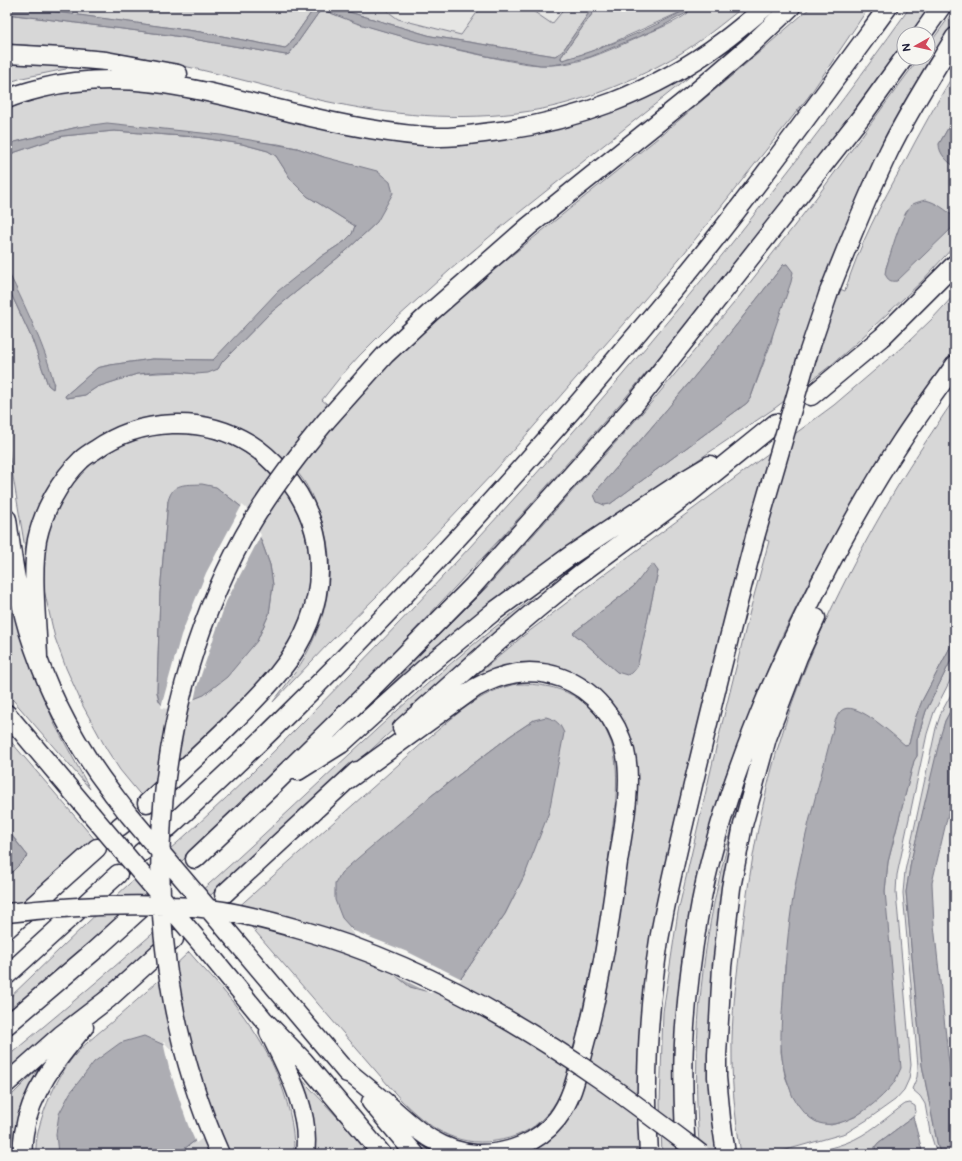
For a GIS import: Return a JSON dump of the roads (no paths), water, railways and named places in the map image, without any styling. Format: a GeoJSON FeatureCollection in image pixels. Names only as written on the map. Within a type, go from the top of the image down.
{"type":"FeatureCollection","features":[{"type":"Feature","properties":{"kind":"highway"},"geometry":{"type":"LineString","coordinates":[[7,99],[18,94],[59,84],[100,79],[142,81],[181,86],[378,131],[438,137],[510,130],[552,122],[583,113],[650,86],[721,43],[765,7]]}},
{"type":"Feature","properties":{"kind":"highway"},"geometry":{"type":"LineString","coordinates":[[220,1154],[194,1086],[182,1048],[173,1007],[162,927],[160,834],[167,765],[184,685],[211,605],[227,569],[244,536],[272,492],[295,460],[385,355],[431,312],[529,226],[696,92],[750,45],[790,7]]}},
{"type":"Feature","properties":{"kind":"highway"},"geometry":{"type":"LineString","coordinates":[[168,828],[282,720],[373,628],[464,532],[546,440],[636,336],[714,241],[888,7]]}},
{"type":"Feature","properties":{"kind":"highway"},"geometry":{"type":"LineString","coordinates":[[928,26],[941,7]]}},
{"type":"Feature","properties":{"kind":"highway"},"geometry":{"type":"LineString","coordinates":[[649,1154],[647,1084],[648,1036],[660,940],[671,882],[724,654],[755,537],[808,354],[829,292],[890,150],[923,90],[955,37]]}},
{"type":"Feature","properties":{"kind":"highway"},"geometry":{"type":"LineString","coordinates":[[7,54],[106,61],[182,75],[290,112]]}},
{"type":"Feature","properties":{"kind":"highway"},"geometry":{"type":"LineString","coordinates":[[195,859],[376,684],[473,586],[634,404],[865,112],[898,66]]}},
{"type":"Feature","properties":{"kind":"highway"},"geometry":{"type":"LineString","coordinates":[[811,396],[882,337],[955,264]]}},
{"type":"Feature","properties":{"kind":"highway"},"geometry":{"type":"LineString","coordinates":[[686,1154],[683,1101],[684,1043],[688,989],[698,919],[710,859],[731,790],[755,725],[788,648],[823,576],[852,522],[901,442],[955,365]]}},
{"type":"Feature","properties":{"kind":"highway"},"geometry":{"type":"LineString","coordinates":[[38,658],[35,569],[38,540],[47,509],[62,483],[82,459],[106,442],[134,430],[167,423],[194,425],[225,432],[250,444],[270,460],[295,486],[308,510],[315,532],[319,558],[317,593],[310,621],[300,643],[282,670],[260,696],[200,755],[147,803]]}},
{"type":"Feature","properties":{"kind":"highway"},"geometry":{"type":"LineString","coordinates":[[224,894],[499,641],[580,574],[687,495],[770,427],[680,483],[571,555],[486,617],[424,669],[341,744],[270,788]]}},
{"type":"Feature","properties":{"kind":"highway"},"geometry":{"type":"LineString","coordinates":[[7,519],[19,592],[28,629],[38,658],[63,716],[87,757],[113,794],[144,853],[208,952],[263,1018],[303,1060],[382,1154]]}},
{"type":"Feature","properties":{"kind":"highway"},"geometry":{"type":"LineString","coordinates":[[726,1154],[717,1077],[717,1055],[722,968],[732,888],[743,825],[767,738],[798,657],[835,578],[852,522]]}},
{"type":"Feature","properties":{"kind":"highway"},"geometry":{"type":"LineString","coordinates":[[340,1065],[425,1136],[441,1145],[453,1149],[476,1154],[504,1152],[528,1143],[552,1125],[564,1109],[569,1098],[585,1044],[594,1002],[613,905],[625,804],[627,769],[624,750],[617,729],[608,714],[598,702],[574,683],[547,673],[528,672],[503,675],[487,681],[475,688],[349,778]]}},
{"type":"Feature","properties":{"kind":"highway"},"geometry":{"type":"LineString","coordinates":[[7,714],[91,814],[144,853],[229,933],[415,1154]]}},
{"type":"Feature","properties":{"kind":"highway"},"geometry":{"type":"LineString","coordinates":[[7,929],[96,848]]}},
{"type":"Feature","properties":{"kind":"highway"},"geometry":{"type":"LineString","coordinates":[[7,975],[118,874]]}},
{"type":"Feature","properties":{"kind":"highway"},"geometry":{"type":"LineString","coordinates":[[7,913],[54,907],[119,904],[195,907],[240,914],[335,939],[416,973],[480,1004],[600,1078],[701,1154]]}},
{"type":"Feature","properties":{"kind":"highway"},"geometry":{"type":"LineString","coordinates":[[7,1025],[94,952],[145,905]]}},
{"type":"Feature","properties":{"kind":"highway"},"geometry":{"type":"LineString","coordinates":[[7,969],[46,939]]}},
{"type":"Feature","properties":{"kind":"highway"},"geometry":{"type":"LineString","coordinates":[[7,1083],[61,1035],[108,998],[174,939]]}},
{"type":"Feature","properties":{"kind":"highway"},"geometry":{"type":"LineString","coordinates":[[23,1154],[22,1148],[26,1122],[34,1097],[50,1070],[108,998]]}},
{"type":"Feature","properties":{"kind":"highway"},"geometry":{"type":"LineString","coordinates":[[263,1018],[294,1086],[300,1106],[306,1144],[305,1154]]}},
{"type":"Feature","properties":{"kind":"tunnel"},"geometry":{"type":"LineString","coordinates":[[176,937],[196,919]]}}]}
